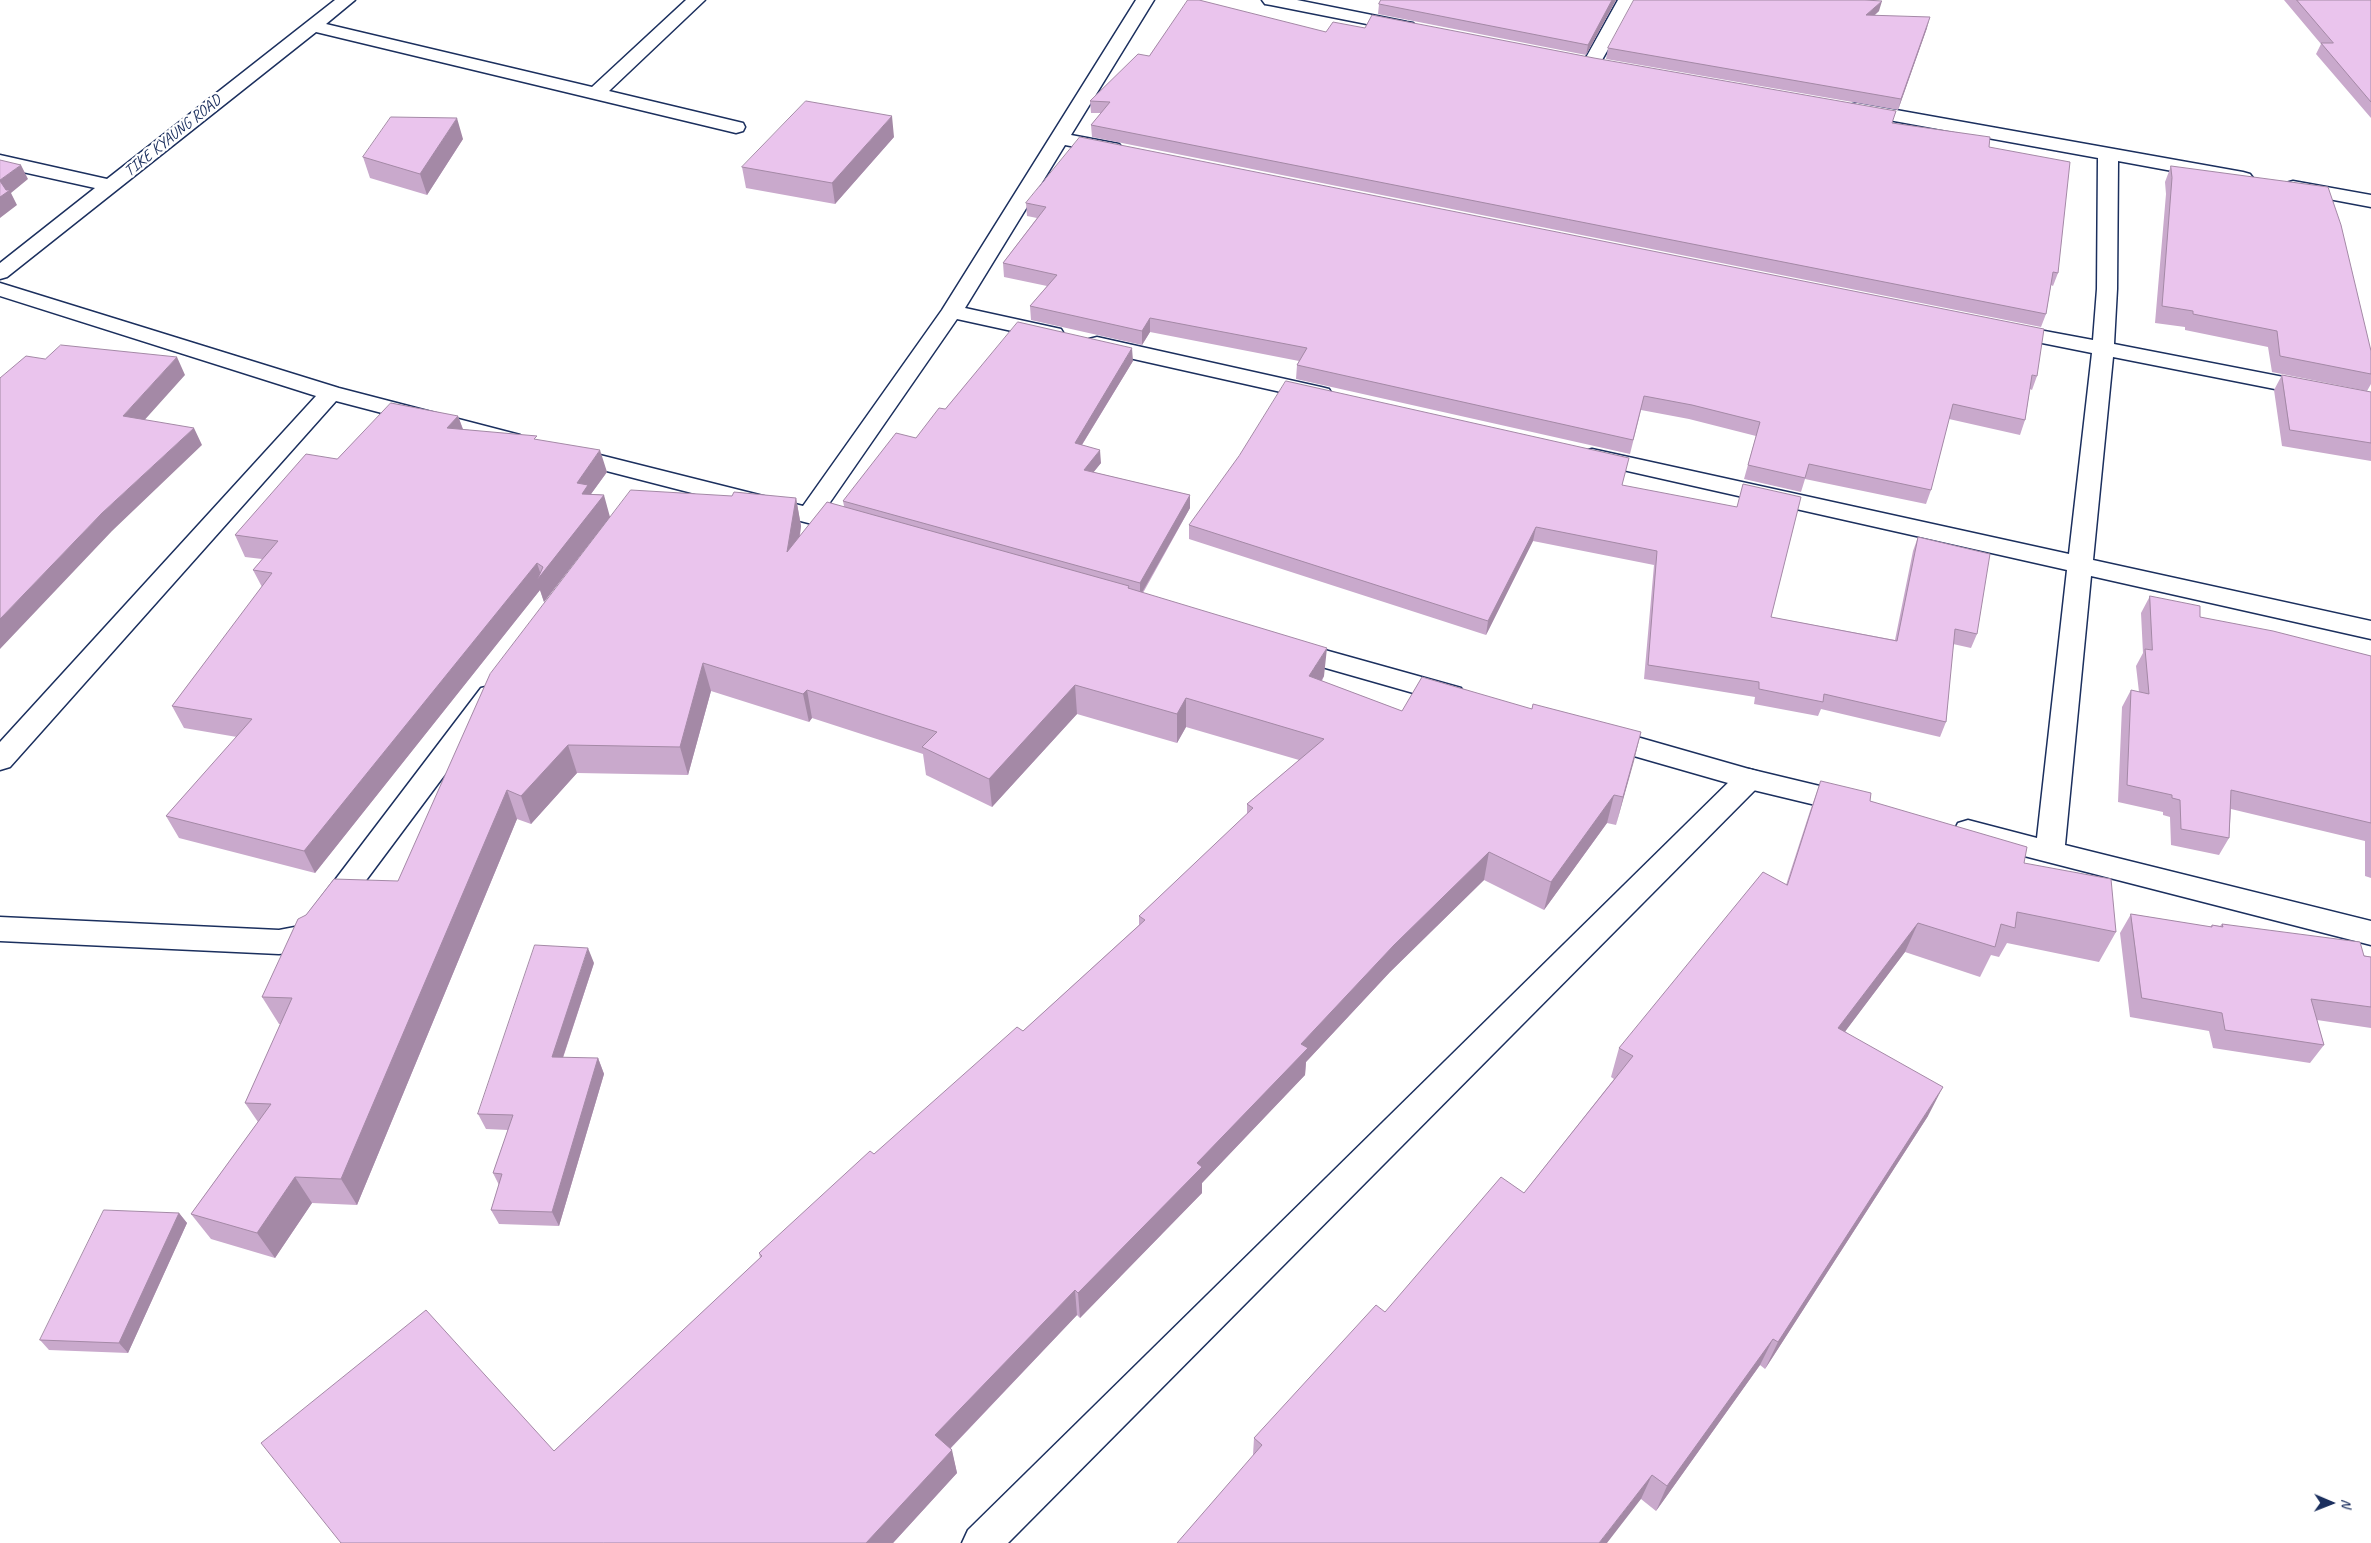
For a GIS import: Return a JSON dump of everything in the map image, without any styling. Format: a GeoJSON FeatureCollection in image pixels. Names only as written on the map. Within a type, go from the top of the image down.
{"type":"FeatureCollection","features":[{"type":"Feature","properties":{"kind":"street","name":"TIKE KYAUNG ROAD"},"geometry":{"type":"LineString","coordinates":[[0,273],[346,0]]}},
{"type":"Feature","properties":{"kind":"street"},"geometry":{"type":"LineString","coordinates":[[596,94],[696,0]]}},
{"type":"Feature","properties":{"kind":"street"},"geometry":{"type":"LineString","coordinates":[[810,514],[952,311],[1145,0]]}},
{"type":"Feature","properties":{"kind":"street"},"geometry":{"type":"LineString","coordinates":[[1271,0],[1427,31]]}},
{"type":"Feature","properties":{"kind":"street"},"geometry":{"type":"LineString","coordinates":[[1592,63],[1627,0]]}},
{"type":"Feature","properties":{"kind":"street"},"geometry":{"type":"LineString","coordinates":[[311,26],[736,127]]}},
{"type":"Feature","properties":{"kind":"street"},"geometry":{"type":"LineString","coordinates":[[1572,59],[1611,66]]}},
{"type":"Feature","properties":{"kind":"street"},"geometry":{"type":"LineString","coordinates":[[1835,106],[2371,201]]}},
{"type":"Feature","properties":{"kind":"street"},"geometry":{"type":"LineString","coordinates":[[1059,138],[1128,152]]}},
{"type":"Feature","properties":{"kind":"street"},"geometry":{"type":"LineString","coordinates":[[2050,851],[2103,349],[2107,289],[2108,153]]}},
{"type":"Feature","properties":{"kind":"street"},"geometry":{"type":"LineString","coordinates":[[0,161],[111,186]]}},
{"type":"Feature","properties":{"kind":"street"},"geometry":{"type":"LineString","coordinates":[[0,289],[331,393],[655,477],[810,514],[877,533]]}},
{"type":"Feature","properties":{"kind":"street"},"geometry":{"type":"LineString","coordinates":[[952,311],[1340,399]]}},
{"type":"Feature","properties":{"kind":"street"},"geometry":{"type":"LineString","coordinates":[[1986,325],[2371,401]]}},
{"type":"Feature","properties":{"kind":"street"},"geometry":{"type":"LineString","coordinates":[[0,760],[331,393]]}},
{"type":"Feature","properties":{"kind":"street"},"geometry":{"type":"LineString","coordinates":[[1574,452],[2371,630]]}},
{"type":"Feature","properties":{"kind":"street"},"geometry":{"type":"LineString","coordinates":[[638,500],[655,477]]}},
{"type":"Feature","properties":{"kind":"street"},"geometry":{"type":"LineString","coordinates":[[1270,644],[1471,700]]}},
{"type":"Feature","properties":{"kind":"street"},"geometry":{"type":"LineString","coordinates":[[0,929],[279,942],[297,940],[310,934],[506,674]]}},
{"type":"Feature","properties":{"kind":"street"},"geometry":{"type":"LineString","coordinates":[[1576,730],[1749,778],[1875,809]]}},
{"type":"Feature","properties":{"kind":"street"},"geometry":{"type":"LineString","coordinates":[[981,1543],[1749,778]]}},
{"type":"Feature","properties":{"kind":"street"},"geometry":{"type":"LineString","coordinates":[[1943,826],[2050,851],[2371,933]]}},
{"type":"Feature","properties":{"kind":"building"},"geometry":{"type":"Polygon","coordinates":[[[1188,0],[1199,0],[1326,32],[1333,22],[1365,28],[1372,15],[1594,58],[1896,111],[1892,123],[1990,137],[1989,147],[2070,162],[2058,273],[2053,272],[2046,314],[1091,125],[1110,102],[1090,101],[1138,54],[1149,56],[1188,0]]]}},
{"type":"Feature","properties":{"kind":"building"},"geometry":{"type":"Polygon","coordinates":[[[1381,0],[1612,0],[1588,45],[1379,4],[1381,0]]]}},
{"type":"Feature","properties":{"kind":"building"},"geometry":{"type":"Polygon","coordinates":[[[1634,0],[1865,0],[1882,1],[1866,15],[1930,17],[1901,99],[1608,48],[1634,0]]]}},
{"type":"Feature","properties":{"kind":"building"},"geometry":{"type":"Polygon","coordinates":[[[2297,0],[2371,0],[2371,102],[2321,43],[2333,43],[2297,0]]]}},
{"type":"Feature","properties":{"kind":"building"},"geometry":{"type":"Polygon","coordinates":[[[806,101],[892,116],[832,183],[742,167],[806,101]]]}},
{"type":"Feature","properties":{"kind":"building"},"geometry":{"type":"Polygon","coordinates":[[[391,117],[457,118],[420,174],[363,157],[391,117]]]}},
{"type":"Feature","properties":{"kind":"building"},"geometry":{"type":"Polygon","coordinates":[[[1080,137],[2044,329],[2037,376],[2032,375],[2025,420],[1953,404],[1931,490],[1809,464],[1805,478],[1748,465],[1760,422],[1692,405],[1644,396],[1633,440],[1297,365],[1307,348],[1150,318],[1142,331],[1030,306],[1057,275],[1003,263],[1046,207],[1026,203],[1080,137]]]}},
{"type":"Feature","properties":{"kind":"building"},"geometry":{"type":"Polygon","coordinates":[[[0,160],[21,165],[0,180],[0,160]]]}},
{"type":"Feature","properties":{"kind":"building"},"geometry":{"type":"Polygon","coordinates":[[[2171,166],[2328,187],[2341,225],[2371,351],[2371,374],[2280,356],[2277,331],[2193,314],[2193,311],[2162,306],[2172,178],[2171,166]]]}},
{"type":"Feature","properties":{"kind":"building"},"geometry":{"type":"Polygon","coordinates":[[[0,181],[6,190],[10,190],[0,197],[0,181]]]}},
{"type":"Feature","properties":{"kind":"building"},"geometry":{"type":"Polygon","coordinates":[[[1018,322],[1132,348],[1075,443],[1100,450],[1084,470],[1190,495],[1140,583],[843,501],[896,433],[916,438],[939,408],[945,409],[1018,322]]]}},
{"type":"Feature","properties":{"kind":"building"},"geometry":{"type":"Polygon","coordinates":[[[61,345],[177,357],[123,416],[194,428],[102,513],[0,619],[0,378],[26,356],[45,359],[61,345]]]}},
{"type":"Feature","properties":{"kind":"building"},"geometry":{"type":"Polygon","coordinates":[[[2282,375],[2371,392],[2371,443],[2290,430],[2282,375]]]}},
{"type":"Feature","properties":{"kind":"building"},"geometry":{"type":"Polygon","coordinates":[[[1286,381],[1629,458],[1622,485],[1737,507],[1743,484],[1801,497],[1771,617],[1897,641],[1918,537],[1990,554],[1977,634],[1955,629],[1946,722],[1824,694],[1823,702],[1759,689],[1759,682],[1648,665],[1657,551],[1536,527],[1488,621],[1189,525],[1239,456],[1286,381]]]}},
{"type":"Feature","properties":{"kind":"building"},"geometry":{"type":"Polygon","coordinates":[[[391,403],[458,416],[447,428],[537,436],[534,439],[600,450],[577,483],[588,485],[582,494],[604,495],[537,580],[543,567],[537,563],[304,851],[166,816],[252,719],[172,706],[272,573],[253,570],[278,541],[235,535],[306,454],[337,459],[391,403]]]}},
{"type":"Feature","properties":{"kind":"building"},"geometry":{"type":"Polygon","coordinates":[[[631,490],[732,496],[734,492],[796,498],[787,552],[827,502],[1129,586],[1128,588],[1327,648],[1309,676],[1402,711],[1422,677],[1532,709],[1533,704],[1641,732],[1623,797],[1614,795],[1551,882],[1489,852],[1394,945],[1301,1044],[1308,1048],[1197,1163],[1202,1167],[1078,1293],[1075,1290],[935,1435],[952,1450],[866,1543],[341,1543],[261,1443],[426,1310],[554,1451],[762,1256],[759,1253],[870,1151],[874,1154],[1017,1027],[1023,1031],[1145,920],[1139,916],[1253,808],[1247,804],[1324,739],[1186,698],[1177,714],[1075,685],[989,779],[922,747],[937,732],[807,690],[803,694],[703,663],[680,747],[568,745],[521,796],[507,790],[341,1179],[295,1177],[257,1233],[191,1214],[271,1104],[245,1103],[292,998],[262,997],[298,919],[306,915],[334,879],[398,881],[490,674],[631,490]]]}},
{"type":"Feature","properties":{"kind":"building"},"geometry":{"type":"Polygon","coordinates":[[[2150,596],[2200,606],[2200,617],[2273,631],[2371,656],[2371,823],[2231,790],[2229,838],[2181,829],[2180,800],[2172,798],[2172,795],[2127,785],[2131,690],[2149,694],[2145,649],[2152,650],[2150,596]]]}},
{"type":"Feature","properties":{"kind":"building"},"geometry":{"type":"Polygon","coordinates":[[[1821,781],[1871,793],[1870,801],[2027,847],[2024,863],[2111,879],[2116,932],[2017,912],[2015,928],[2001,924],[1995,947],[1918,923],[1838,1028],[1943,1087],[1778,1342],[1773,1339],[1667,1486],[1652,1475],[1599,1543],[1177,1543],[1262,1445],[1254,1438],[1376,1305],[1385,1312],[1501,1177],[1524,1193],[1633,1056],[1619,1048],[1763,872],[1787,885],[1821,781]]]}},
{"type":"Feature","properties":{"kind":"building"},"geometry":{"type":"Polygon","coordinates":[[[2131,914],[2212,927],[2212,925],[2223,927],[2222,924],[2360,942],[2364,956],[2371,957],[2371,1007],[2311,999],[2324,1045],[2225,1030],[2222,1013],[2142,998],[2131,914]]]}},
{"type":"Feature","properties":{"kind":"building"},"geometry":{"type":"Polygon","coordinates":[[[535,945],[588,948],[552,1057],[598,1058],[552,1212],[491,1210],[502,1174],[493,1173],[513,1115],[478,1114],[535,945]]]}},
{"type":"Feature","properties":{"kind":"building"},"geometry":{"type":"Polygon","coordinates":[[[104,1210],[179,1213],[119,1343],[40,1340],[104,1210]]]}}]}
